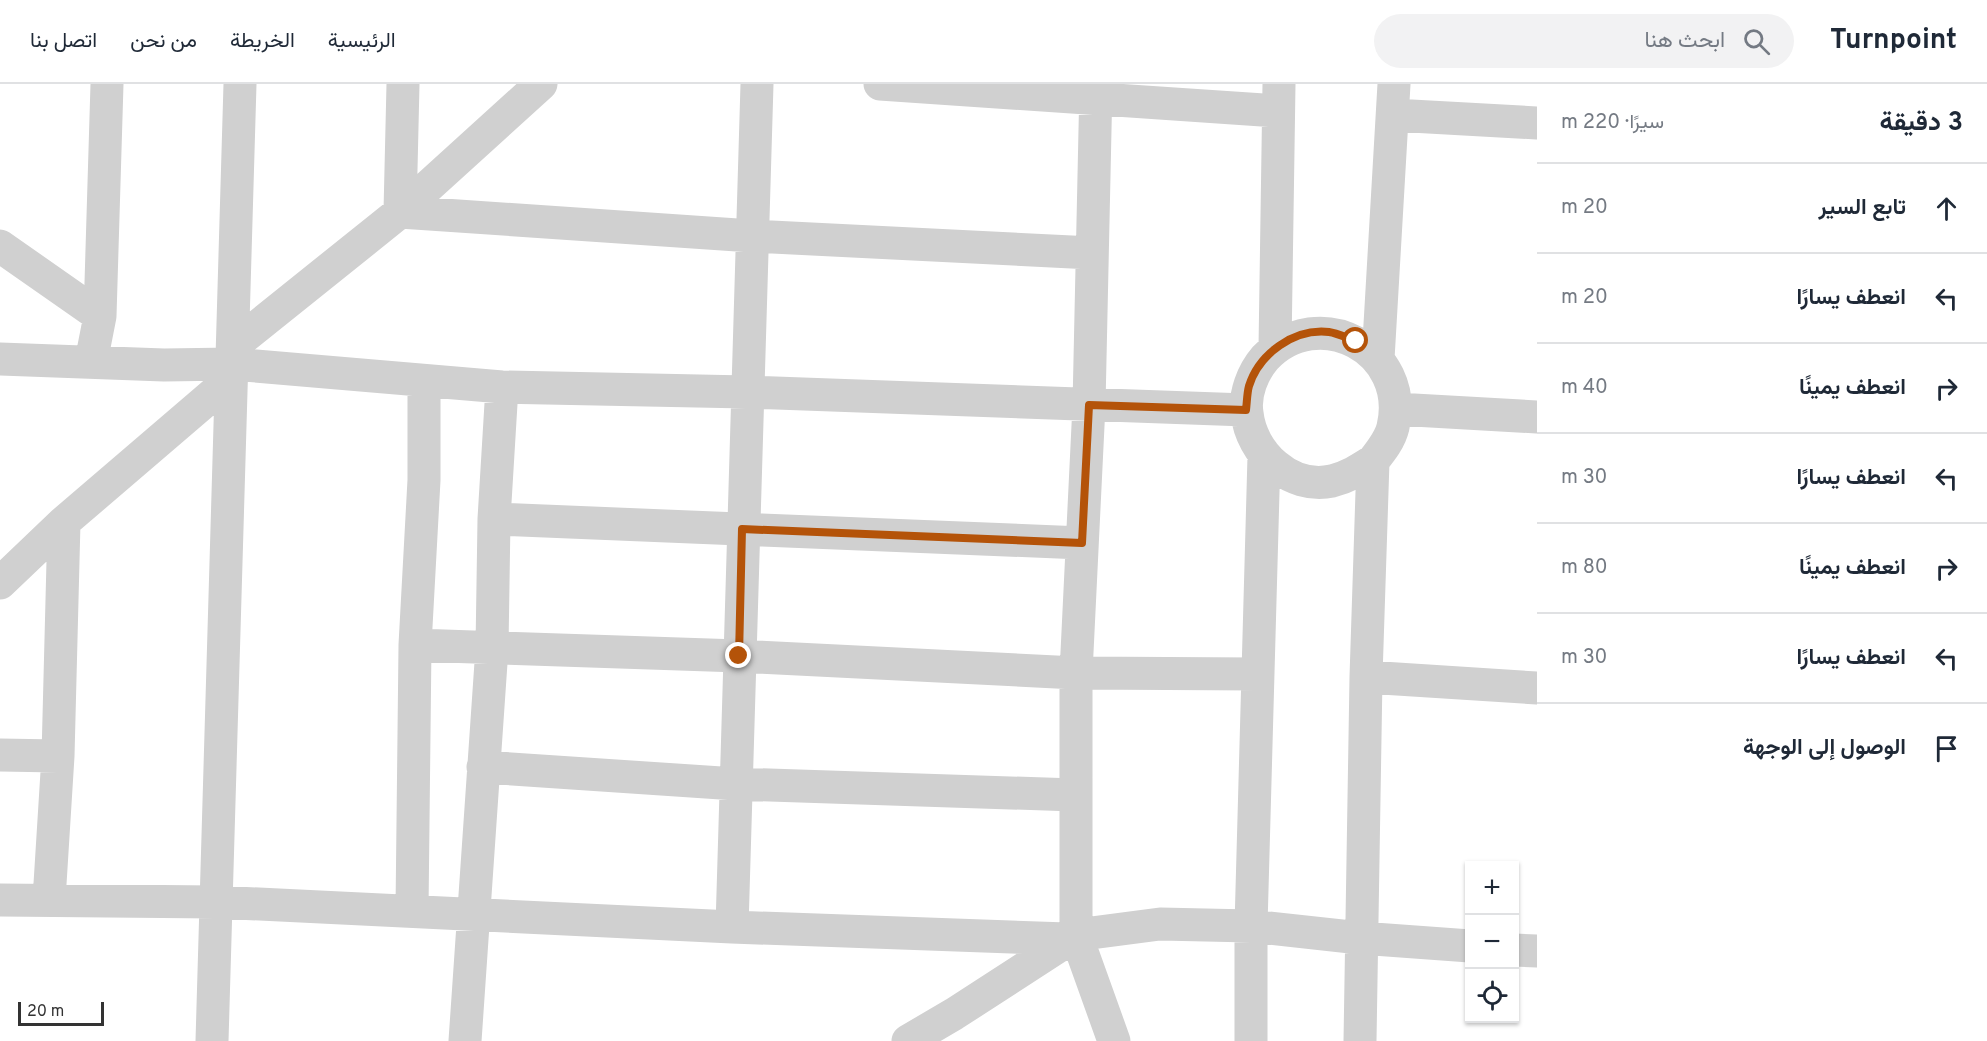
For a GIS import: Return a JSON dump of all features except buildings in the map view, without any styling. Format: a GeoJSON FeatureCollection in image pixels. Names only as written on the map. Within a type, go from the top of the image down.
{"type":"FeatureCollection","features":[{"type":"Feature","properties":{"kind":"street"},"geometry":{"type":"LineString","coordinates":[[91,362],[100,316],[107,84]]}},
{"type":"Feature","properties":{"kind":"street"},"geometry":{"type":"LineString","coordinates":[[212,1041],[240,84]]}},
{"type":"Feature","properties":{"kind":"street"},"geometry":{"type":"LineString","coordinates":[[400,212],[404,84]]}},
{"type":"Feature","properties":{"kind":"street"},"geometry":{"type":"LineString","coordinates":[[0,583],[232,363],[541,84]]}},
{"type":"Feature","properties":{"kind":"street"},"geometry":{"type":"LineString","coordinates":[[732,927],[742,529],[757,84]]}},
{"type":"Feature","properties":{"kind":"street"},"geometry":{"type":"LineString","coordinates":[[880,84],[1278,98],[1275,348]]}},
{"type":"Feature","properties":{"kind":"street"},"geometry":{"type":"LineString","coordinates":[[1096,92],[1089,405],[1076,673],[1071,937],[1114,1041]]}},
{"type":"Feature","properties":{"kind":"street"},"geometry":{"type":"LineString","coordinates":[[1378,359],[1393,100],[1537,123]]}},
{"type":"Feature","properties":{"kind":"street"},"geometry":{"type":"LineString","coordinates":[[400,212],[752,236],[1092,253]]}},
{"type":"Feature","properties":{"kind":"street"},"geometry":{"type":"LineString","coordinates":[[0,246],[100,316]]}},
{"type":"Feature","properties":{"kind":"street"},"geometry":{"type":"LineString","coordinates":[[1329,332],[1356,341],[1378,359],[1392,382],[1396,409],[1393,428],[1385,446],[1373,461],[1353,475],[1330,482],[1306,480],[1283,472],[1264,456],[1255,442],[1246,410],[1249,387],[1259,365],[1275,348],[1300,335],[1329,332]]}},
{"type":"Feature","properties":{"kind":"street"},"geometry":{"type":"LineString","coordinates":[[0,359],[164,365],[232,363],[424,382],[502,387],[747,392],[1246,410]]}},
{"type":"Feature","properties":{"kind":"street"},"geometry":{"type":"LineString","coordinates":[[412,911],[415,645],[424,480],[424,382]]}},
{"type":"Feature","properties":{"kind":"street"},"geometry":{"type":"LineString","coordinates":[[472,1041],[472,916],[492,648],[494,519],[502,387]]}},
{"type":"Feature","properties":{"kind":"street"},"geometry":{"type":"LineString","coordinates":[[1396,409],[1537,417]]}},
{"type":"Feature","properties":{"kind":"street"},"geometry":{"type":"LineString","coordinates":[[1251,1041],[1251,926],[1264,456]]}},
{"type":"Feature","properties":{"kind":"street"},"geometry":{"type":"LineString","coordinates":[[1360,1041],[1360,939],[1373,461]]}},
{"type":"Feature","properties":{"kind":"street"},"geometry":{"type":"LineString","coordinates":[[494,519],[1082,543]]}},
{"type":"Feature","properties":{"kind":"street"},"geometry":{"type":"LineString","coordinates":[[49,900],[58,756],[64,522]]}},
{"type":"Feature","properties":{"kind":"street"},"geometry":{"type":"LineString","coordinates":[[415,645],[739,656],[1076,673],[1258,674]]}},
{"type":"Feature","properties":{"kind":"street"},"geometry":{"type":"LineString","coordinates":[[1366,677],[1537,688]]}},
{"type":"Feature","properties":{"kind":"street"},"geometry":{"type":"LineString","coordinates":[[0,755],[58,756]]}},
{"type":"Feature","properties":{"kind":"street"},"geometry":{"type":"LineString","coordinates":[[483,768],[736,784],[1075,795]]}},
{"type":"Feature","properties":{"kind":"street"},"geometry":{"type":"LineString","coordinates":[[0,900],[216,902],[732,927],[1071,937],[1160,924],[1251,926],[1360,939],[1465,946]]}},
{"type":"Feature","properties":{"kind":"street"},"geometry":{"type":"LineString","coordinates":[[908,1041],[954,1014],[1071,937]]}},
{"type":"Feature","properties":{"kind":"street"},"geometry":{"type":"LineString","coordinates":[[1519,950],[1537,951]]}},
{"type":"Feature","properties":{"kind":"route"},"geometry":{"type":"LineString","coordinates":[[739,656],[742,529],[1082,543],[1089,405],[1246,410],[1249,387],[1259,365],[1275,348],[1300,335],[1329,332],[1356,341]]}}]}
